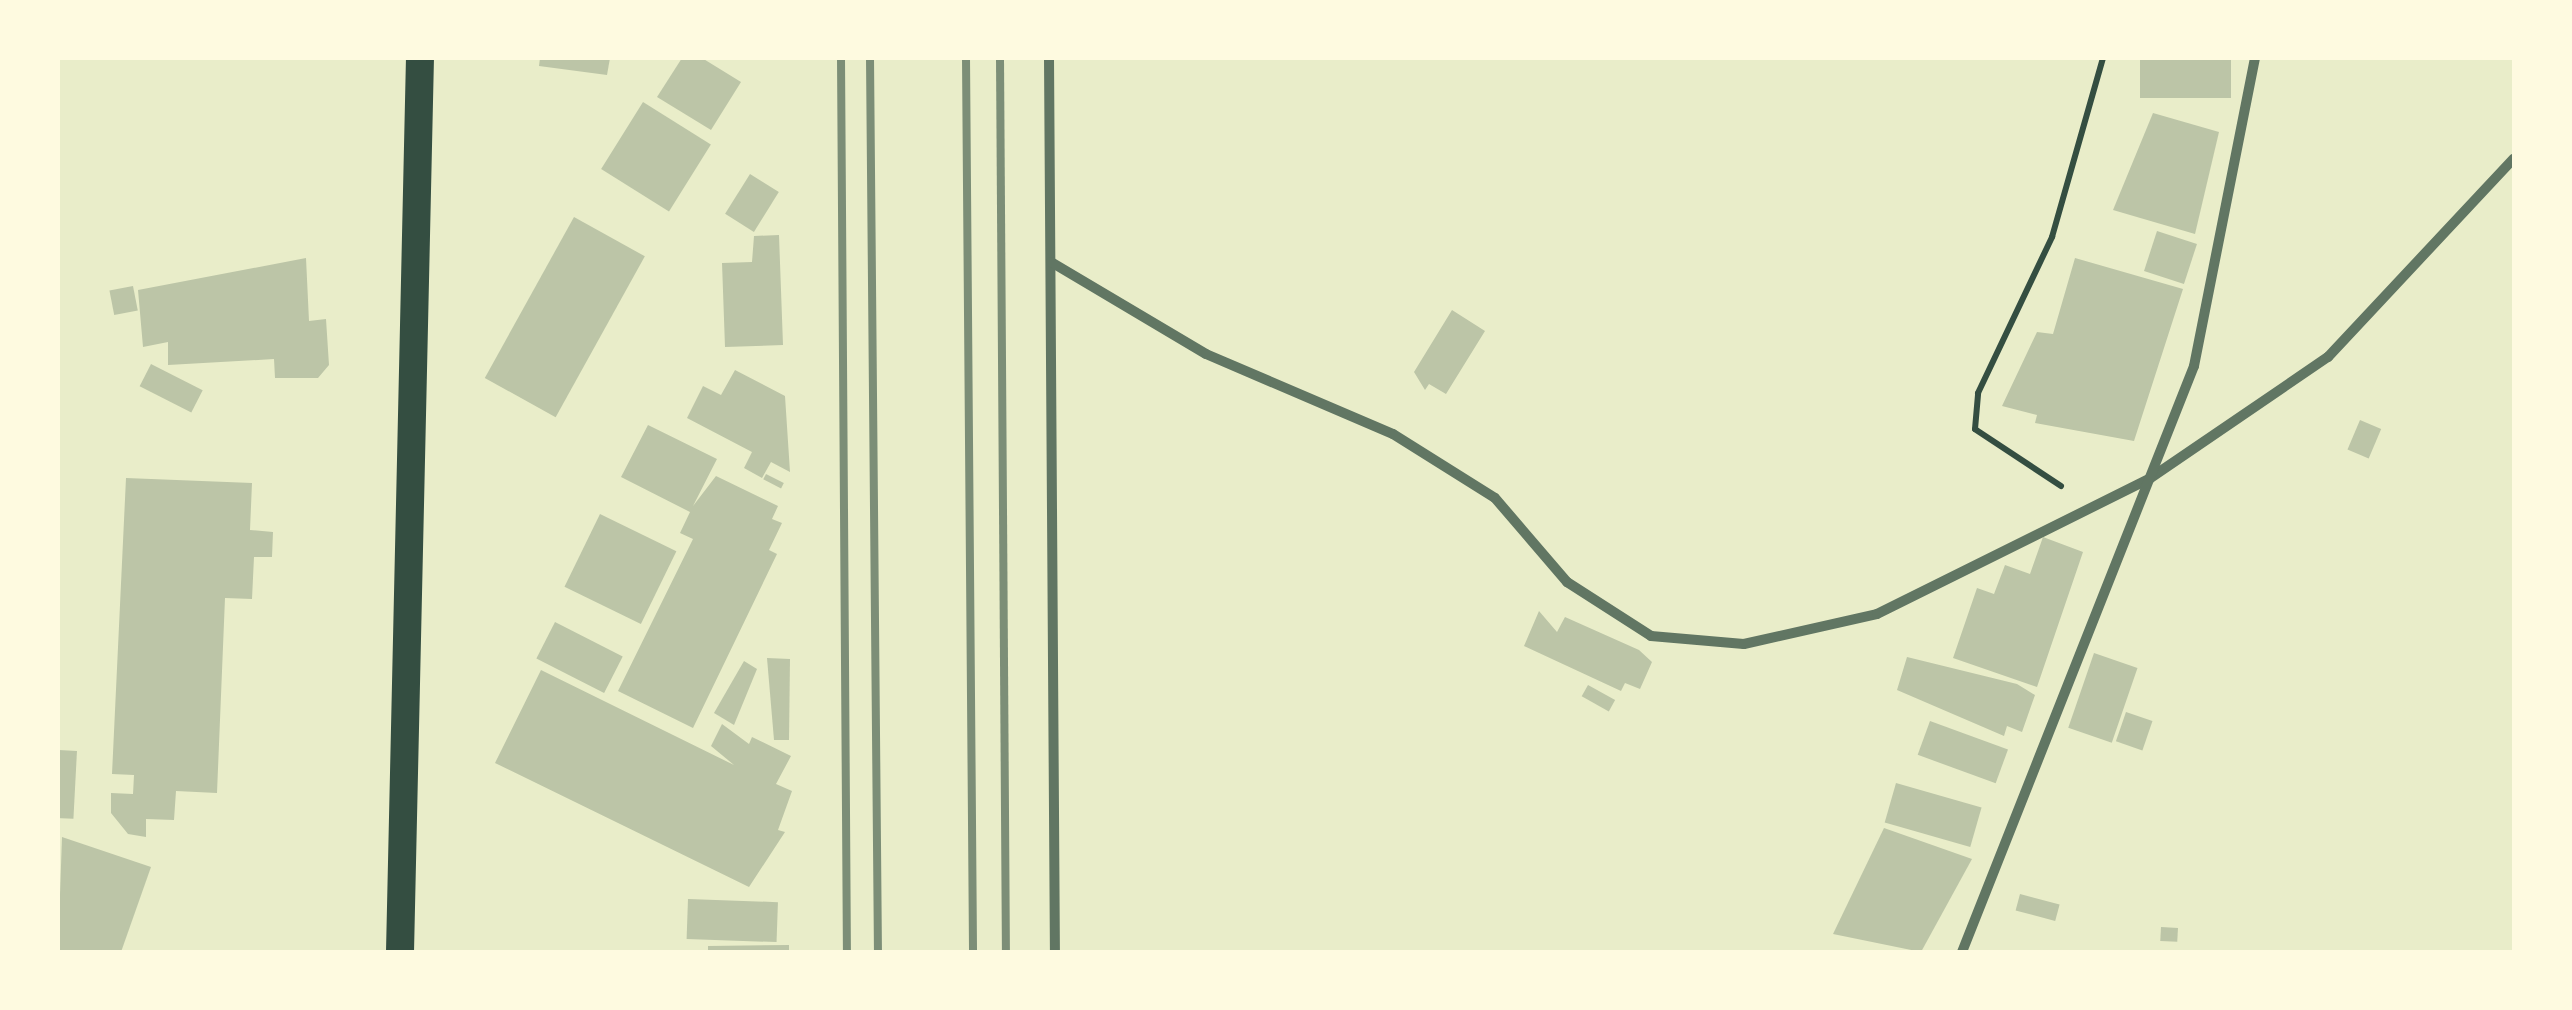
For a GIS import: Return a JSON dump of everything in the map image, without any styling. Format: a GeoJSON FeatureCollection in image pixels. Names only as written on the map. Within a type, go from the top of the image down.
{"type":"FeatureCollection","features":[{"type":"Feature","properties":{"kind":"highway"},"geometry":{"type":"LineString","coordinates":[[400,952],[420,58]]}},
{"type":"Feature","properties":{"kind":"street"},"geometry":{"type":"LineString","coordinates":[[1049,58],[1055,952]]}},
{"type":"Feature","properties":{"kind":"street"},"geometry":{"type":"LineString","coordinates":[[1962,952],[2194,366],[2255,58]]}},
{"type":"Feature","properties":{"kind":"street"},"geometry":{"type":"LineString","coordinates":[[1051,262],[1206,354],[1407,443],[1495,498],[1567,582],[1651,636],[1744,644],[1877,614],[2149,480],[2328,358],[2514,158]]}},
{"type":"Feature","properties":{"kind":"path"},"geometry":{"type":"LineString","coordinates":[[2094,508],[1975,429],[1978,393],[2052,237],[2103,58]]}},
{"type":"Feature","properties":{"kind":"building"},"geometry":{"type":"Polygon","coordinates":[[[540,58],[610,58],[607,75],[539,66],[540,58]]]}},
{"type":"Feature","properties":{"kind":"building"},"geometry":{"type":"Polygon","coordinates":[[[682,58],[702,58],[741,82],[711,130],[657,97],[682,58]]]}},
{"type":"Feature","properties":{"kind":"building"},"geometry":{"type":"Polygon","coordinates":[[[2140,58],[2231,58],[2231,98],[2140,98],[2140,58]]]}},
{"type":"Feature","properties":{"kind":"building"},"geometry":{"type":"Polygon","coordinates":[[[643,102],[711,144],[669,211],[601,169],[643,102]]]}},
{"type":"Feature","properties":{"kind":"building"},"geometry":{"type":"Polygon","coordinates":[[[2153,113],[2219,132],[2195,234],[2113,210],[2153,113]]]}},
{"type":"Feature","properties":{"kind":"building"},"geometry":{"type":"Polygon","coordinates":[[[750,174],[779,192],[754,232],[725,214],[750,174]]]}},
{"type":"Feature","properties":{"kind":"building"},"geometry":{"type":"Polygon","coordinates":[[[574,217],[645,256],[556,417],[485,378],[574,217]]]}},
{"type":"Feature","properties":{"kind":"building"},"geometry":{"type":"Polygon","coordinates":[[[2157,231],[2197,244],[2184,284],[2144,271],[2157,231]]]}},
{"type":"Feature","properties":{"kind":"building"},"geometry":{"type":"Polygon","coordinates":[[[779,235],[783,345],[725,347],[722,263],[752,262],[754,236],[779,235]]]}},
{"type":"Feature","properties":{"kind":"building"},"geometry":{"type":"Polygon","coordinates":[[[306,258],[309,321],[326,319],[329,365],[318,378],[275,378],[274,359],[168,365],[168,342],[143,347],[138,290],[306,258]]]}},
{"type":"Feature","properties":{"kind":"building"},"geometry":{"type":"Polygon","coordinates":[[[2075,258],[2183,289],[2134,441],[2035,423],[2037,415],[2002,406],[2037,332],[2053,334],[2075,258]]]}},
{"type":"Feature","properties":{"kind":"building"},"geometry":{"type":"Polygon","coordinates":[[[133,286],[138,311],[114,315],[109,291],[133,286]]]}},
{"type":"Feature","properties":{"kind":"building"},"geometry":{"type":"Polygon","coordinates":[[[1452,310],[1485,331],[1446,394],[1429,384],[1425,390],[1414,372],[1452,310]]]}},
{"type":"Feature","properties":{"kind":"building"},"geometry":{"type":"Polygon","coordinates":[[[151,364],[203,390],[191,413],[140,386],[151,364]]]}},
{"type":"Feature","properties":{"kind":"building"},"geometry":{"type":"Polygon","coordinates":[[[735,370],[785,396],[790,472],[771,462],[762,478],[744,468],[752,452],[687,418],[703,386],[721,395],[735,370]]]}},
{"type":"Feature","properties":{"kind":"building"},"geometry":{"type":"Polygon","coordinates":[[[2360,420],[2381,429],[2369,458],[2347,449],[2360,420]]]}},
{"type":"Feature","properties":{"kind":"building"},"geometry":{"type":"Polygon","coordinates":[[[648,425],[717,459],[693,506],[716,476],[778,506],[772,519],[782,523],[769,550],[777,554],[693,728],[618,691],[693,539],[680,533],[690,512],[621,477],[648,425]]]}},
{"type":"Feature","properties":{"kind":"building"},"geometry":{"type":"Polygon","coordinates":[[[766,474],[784,483],[781,488],[763,479],[766,474]]]}},
{"type":"Feature","properties":{"kind":"building"},"geometry":{"type":"Polygon","coordinates":[[[126,478],[252,483],[250,530],[273,532],[272,557],[254,557],[252,599],[225,598],[217,793],[176,791],[174,820],[146,819],[146,837],[128,834],[111,813],[111,793],[133,794],[134,775],[112,774],[126,478]]]}},
{"type":"Feature","properties":{"kind":"building"},"geometry":{"type":"Polygon","coordinates":[[[600,514],[676,551],[641,624],[564,587],[600,514]]]}},
{"type":"Feature","properties":{"kind":"building"},"geometry":{"type":"Polygon","coordinates":[[[2043,537],[2083,552],[2037,687],[1953,658],[1977,588],[1994,594],[2005,565],[2030,574],[2043,537]]]}},
{"type":"Feature","properties":{"kind":"building"},"geometry":{"type":"Polygon","coordinates":[[[1539,611],[1557,632],[1565,617],[1639,650],[1652,662],[1640,689],[1625,683],[1621,691],[1524,646],[1539,611]]]}},
{"type":"Feature","properties":{"kind":"building"},"geometry":{"type":"Polygon","coordinates":[[[555,622],[623,657],[604,693],[536,659],[555,622]]]}},
{"type":"Feature","properties":{"kind":"building"},"geometry":{"type":"Polygon","coordinates":[[[2094,653],[2137,668],[2112,743],[2068,728],[2094,653]]]}},
{"type":"Feature","properties":{"kind":"building"},"geometry":{"type":"Polygon","coordinates":[[[1907,657],[2017,684],[2035,695],[2022,732],[2007,726],[2004,736],[1897,690],[1907,657]]]}},
{"type":"Feature","properties":{"kind":"building"},"geometry":{"type":"Polygon","coordinates":[[[767,658],[790,659],[789,740],[774,740],[767,658]]]}},
{"type":"Feature","properties":{"kind":"building"},"geometry":{"type":"Polygon","coordinates":[[[744,661],[757,669],[734,725],[714,713],[744,661]]]}},
{"type":"Feature","properties":{"kind":"building"},"geometry":{"type":"Polygon","coordinates":[[[541,670],[734,765],[711,746],[722,724],[749,744],[752,737],[791,756],[776,784],[792,791],[778,830],[785,832],[749,887],[495,763],[541,670]]]}},
{"type":"Feature","properties":{"kind":"building"},"geometry":{"type":"Polygon","coordinates":[[[1588,685],[1615,700],[1609,711],[1582,696],[1588,685]]]}},
{"type":"Feature","properties":{"kind":"building"},"geometry":{"type":"Polygon","coordinates":[[[2126,712],[2152,721],[2142,750],[2116,741],[2126,712]]]}},
{"type":"Feature","properties":{"kind":"building"},"geometry":{"type":"Polygon","coordinates":[[[1930,721],[2008,749],[1996,783],[1918,755],[1930,721]]]}},
{"type":"Feature","properties":{"kind":"building"},"geometry":{"type":"Polygon","coordinates":[[[59,750],[77,751],[73,819],[58,818],[59,750]]]}},
{"type":"Feature","properties":{"kind":"building"},"geometry":{"type":"Polygon","coordinates":[[[1896,783],[1982,808],[1970,847],[1885,822],[1896,783]]]}},
{"type":"Feature","properties":{"kind":"building"},"geometry":{"type":"Polygon","coordinates":[[[1884,828],[1972,859],[1921,952],[1833,934],[1884,828]]]}},
{"type":"Feature","properties":{"kind":"building"},"geometry":{"type":"Polygon","coordinates":[[[62,837],[151,867],[121,952],[58,952],[62,837]]]}},
{"type":"Feature","properties":{"kind":"building"},"geometry":{"type":"Polygon","coordinates":[[[2020,894],[2060,905],[2055,921],[2016,910],[2020,894]]]}},
{"type":"Feature","properties":{"kind":"building"},"geometry":{"type":"Polygon","coordinates":[[[688,899],[778,902],[777,942],[687,939],[688,899]]]}},
{"type":"Feature","properties":{"kind":"building"},"geometry":{"type":"Polygon","coordinates":[[[2161,927],[2178,928],[2177,942],[2160,941],[2161,927]]]}},
{"type":"Feature","properties":{"kind":"building"},"geometry":{"type":"Polygon","coordinates":[[[789,945],[789,952],[708,952],[708,946],[789,945]]]}},
{"type":"Feature","properties":{"kind":"railway"},"geometry":{"type":"LineString","coordinates":[[841,58],[847,952]]}},
{"type":"Feature","properties":{"kind":"railway"},"geometry":{"type":"LineString","coordinates":[[870,58],[878,952]]}},
{"type":"Feature","properties":{"kind":"railway"},"geometry":{"type":"LineString","coordinates":[[966,58],[973,952]]}},
{"type":"Feature","properties":{"kind":"railway"},"geometry":{"type":"LineString","coordinates":[[1000,58],[1006,952]]}}]}
